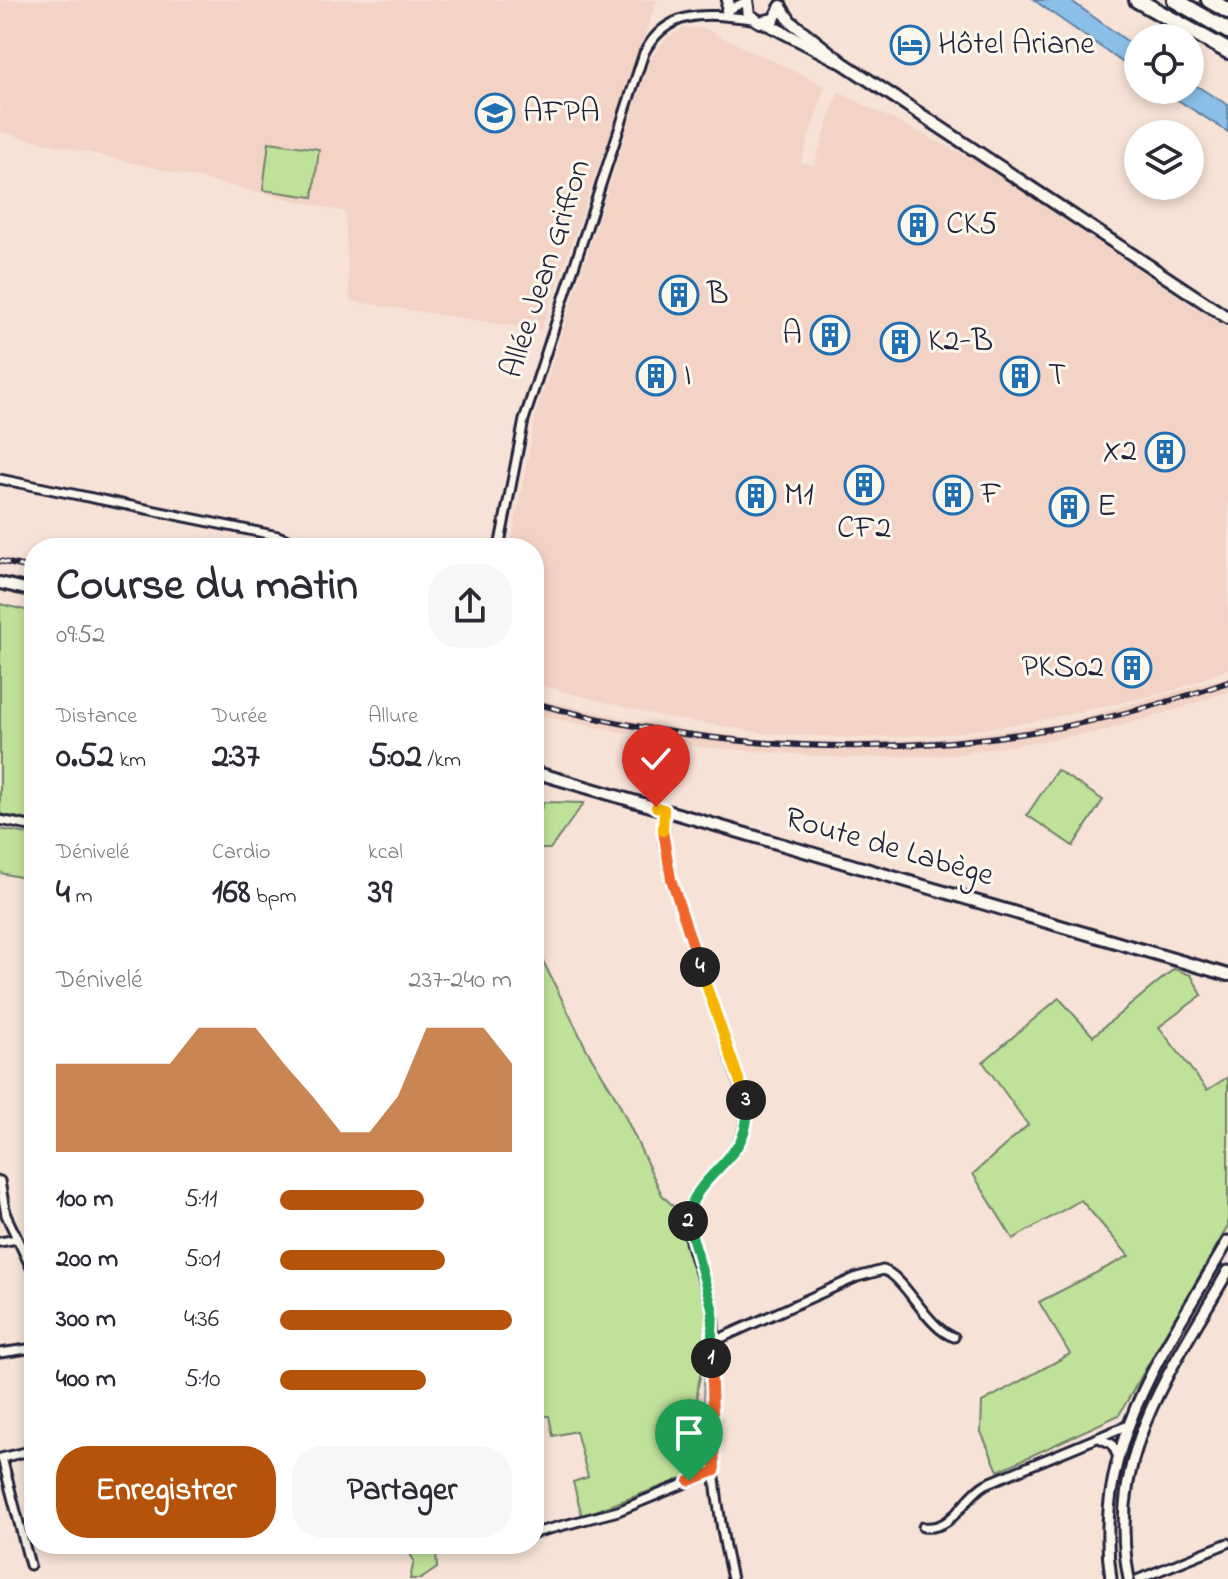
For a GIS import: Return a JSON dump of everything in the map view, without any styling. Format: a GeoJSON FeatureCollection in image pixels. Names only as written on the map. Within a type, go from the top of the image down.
{"type":"FeatureCollection","features":[{"type":"Feature","properties":{"kind":"highway"},"geometry":{"type":"LineString","coordinates":[[1137,0],[1228,51]]}},
{"type":"Feature","properties":{"kind":"highway"},"geometry":{"type":"LineString","coordinates":[[1175,0],[1228,31]]}},
{"type":"Feature","properties":{"kind":"highway"},"geometry":{"type":"LineString","coordinates":[[1209,0],[1228,11]]}},
{"type":"Feature","properties":{"kind":"main road"},"geometry":{"type":"LineString","coordinates":[[765,23],[777,16],[780,3]]}},
{"type":"Feature","properties":{"kind":"main road"},"geometry":{"type":"LineString","coordinates":[[780,3],[790,21],[843,63],[1228,318]]}},
{"type":"Feature","properties":{"kind":"main road"},"geometry":{"type":"LineString","coordinates":[[745,6],[765,23],[843,63]]}},
{"type":"Feature","properties":{"kind":"main road"},"geometry":{"type":"LineString","coordinates":[[0,583],[24,589]]}},
{"type":"Feature","properties":{"kind":"main road","name":"Route de Labège"},"geometry":{"type":"LineString","coordinates":[[544,775],[1228,975]]}},
{"type":"Feature","properties":{"kind":"street","name":"Allée Jean Griffon"},"geometry":{"type":"LineString","coordinates":[[725,8],[745,6]]}},
{"type":"Feature","properties":{"kind":"street","name":"Allée Jean Griffon"},"geometry":{"type":"LineString","coordinates":[[501,538],[524,420],[644,53],[655,34],[668,23],[688,15],[745,6]]}},
{"type":"Feature","properties":{"kind":"street"},"geometry":{"type":"LineString","coordinates":[[0,479],[283,538]]}},
{"type":"Feature","properties":{"kind":"street"},"geometry":{"type":"LineString","coordinates":[[664,809],[664,843],[671,879],[747,1108],[739,1146],[697,1194],[689,1213],[691,1241],[713,1311],[710,1387],[715,1471],[732,1579]]}},
{"type":"Feature","properties":{"kind":"street"},"geometry":{"type":"LineString","coordinates":[[0,820],[24,825]]}},
{"type":"Feature","properties":{"kind":"street"},"geometry":{"type":"LineString","coordinates":[[0,1181],[6,1215],[24,1253]]}},
{"type":"Feature","properties":{"kind":"street"},"geometry":{"type":"LineString","coordinates":[[0,1242],[17,1239]]}},
{"type":"Feature","properties":{"kind":"street"},"geometry":{"type":"LineString","coordinates":[[1111,1579],[1107,1520],[1117,1455],[1126,1426],[1228,1241]]}},
{"type":"Feature","properties":{"kind":"street"},"geometry":{"type":"LineString","coordinates":[[712,1342],[857,1277],[883,1270],[895,1276],[916,1305],[946,1334],[954,1337]]}},
{"type":"Feature","properties":{"kind":"street"},"geometry":{"type":"LineString","coordinates":[[1129,1579],[1123,1520],[1126,1482],[1136,1441],[1159,1392],[1228,1271]]}},
{"type":"Feature","properties":{"kind":"street"},"geometry":{"type":"LineString","coordinates":[[0,1353],[24,1349]]}},
{"type":"Feature","properties":{"kind":"street"},"geometry":{"type":"LineString","coordinates":[[923,1527],[933,1529],[946,1523],[968,1498],[986,1484],[1126,1426]]}},
{"type":"Feature","properties":{"kind":"street"},"geometry":{"type":"LineString","coordinates":[[1097,1438],[1112,1444],[1117,1455]]}},
{"type":"Feature","properties":{"kind":"street"},"geometry":{"type":"LineString","coordinates":[[24,1452],[1,1458],[24,1543]]}},
{"type":"Feature","properties":{"kind":"street"},"geometry":{"type":"LineString","coordinates":[[544,1530],[618,1511],[715,1471]]}},
{"type":"Feature","properties":{"kind":"street"},"geometry":{"type":"LineString","coordinates":[[1139,1579],[1228,1543]]}},
{"type":"Feature","properties":{"kind":"street"},"geometry":{"type":"LineString","coordinates":[[27,1554],[30,1565]]}},
{"type":"Feature","properties":{"kind":"shaded area","name":"AFPA"},"geometry":{"type":"Polygon","coordinates":[[[0,0],[657,0],[541,330],[350,301],[345,212],[0,132],[0,0]]]}},
{"type":"Feature","properties":{"kind":"shaded area"},"geometry":{"type":"Polygon","coordinates":[[[683,28],[703,28],[825,86],[801,162],[814,166],[838,92],[974,160],[1228,329],[1228,669],[1169,692],[1036,721],[949,734],[857,738],[765,733],[660,716],[544,687],[544,538],[512,538],[537,411],[650,59],[668,37],[683,28]]]}},
{"type":"Feature","properties":{"kind":"shaded area"},"geometry":{"type":"Polygon","coordinates":[[[1228,677],[1228,692],[1098,732],[951,755],[845,758],[689,746],[544,716],[544,700],[663,727],[761,739],[846,743],[945,738],[1068,722],[1228,677]]]}},
{"type":"Feature","properties":{"kind":"green space"},"geometry":{"type":"Polygon","coordinates":[[[269,142],[319,149],[313,197],[263,190],[269,142]]]}},
{"type":"Feature","properties":{"kind":"green space"},"geometry":{"type":"Polygon","coordinates":[[[0,604],[24,610],[24,819],[0,814],[0,604]]]}},
{"type":"Feature","properties":{"kind":"green space"},"geometry":{"type":"Polygon","coordinates":[[[1057,770],[1103,800],[1073,846],[1027,815],[1057,770]]]}},
{"type":"Feature","properties":{"kind":"green space"},"geometry":{"type":"Polygon","coordinates":[[[544,802],[584,803],[550,849],[544,849],[544,802]]]}},
{"type":"Feature","properties":{"kind":"green space"},"geometry":{"type":"Polygon","coordinates":[[[0,829],[24,833],[24,878],[0,873],[0,829]]]}},
{"type":"Feature","properties":{"kind":"green space"},"geometry":{"type":"Polygon","coordinates":[[[544,963],[587,1050],[617,1099],[662,1195],[679,1212],[711,1330],[697,1390],[703,1471],[582,1516],[573,1482],[588,1477],[576,1431],[553,1436],[549,1416],[544,1416],[544,963]]]}},
{"type":"Feature","properties":{"kind":"green space"},"geometry":{"type":"Polygon","coordinates":[[[1174,969],[1191,975],[1202,995],[1159,1027],[1207,1090],[1228,1077],[1228,1226],[1119,1415],[998,1471],[981,1432],[982,1402],[1070,1354],[1039,1302],[1129,1256],[1081,1200],[1013,1239],[973,1174],[1028,1125],[983,1062],[1059,998],[1093,1036],[1174,969]]]}},
{"type":"Feature","properties":{"kind":"green space"},"geometry":{"type":"Polygon","coordinates":[[[410,1554],[436,1554],[437,1568],[421,1579],[410,1579],[414,1561],[410,1554]]]}},
{"type":"Feature","properties":{"kind":"water"},"geometry":{"type":"Polygon","coordinates":[[[1034,0],[1070,0],[1124,39],[1124,64],[1034,0]]]}},
{"type":"Feature","properties":{"kind":"water"},"geometry":{"type":"Polygon","coordinates":[[[1204,90],[1228,105],[1228,132],[1184,104],[1204,104],[1204,90]]]}},
{"type":"Feature","properties":{"kind":"railway"},"geometry":{"type":"LineString","coordinates":[[0,561],[24,567]]}},
{"type":"Feature","properties":{"kind":"railway"},"geometry":{"type":"LineString","coordinates":[[544,705],[621,723],[708,737],[795,745],[883,746],[970,740],[1057,728],[1143,708],[1228,682]]}},
{"type":"Feature","properties":{"kind":"place","name":"Hôtel Ariane"},"geometry":{"type":"Point","coordinates":[910,45]}},
{"type":"Feature","properties":{"kind":"place","name":"AFPA"},"geometry":{"type":"Point","coordinates":[495,113]}},
{"type":"Feature","properties":{"kind":"place","name":"CK5"},"geometry":{"type":"Point","coordinates":[918,225]}},
{"type":"Feature","properties":{"kind":"place","name":"B"},"geometry":{"type":"Point","coordinates":[679,295]}},
{"type":"Feature","properties":{"kind":"place","name":"A"},"geometry":{"type":"Point","coordinates":[830,335]}},
{"type":"Feature","properties":{"kind":"place","name":"K2-B"},"geometry":{"type":"Point","coordinates":[900,342]}},
{"type":"Feature","properties":{"kind":"place","name":"I"},"geometry":{"type":"Point","coordinates":[656,376]}},
{"type":"Feature","properties":{"kind":"place","name":"T"},"geometry":{"type":"Point","coordinates":[1020,376]}},
{"type":"Feature","properties":{"kind":"place","name":"X2"},"geometry":{"type":"Point","coordinates":[1165,452]}},
{"type":"Feature","properties":{"kind":"place","name":"CF2"},"geometry":{"type":"Point","coordinates":[864,485]}},
{"type":"Feature","properties":{"kind":"place","name":"F"},"geometry":{"type":"Point","coordinates":[953,495]}},
{"type":"Feature","properties":{"kind":"place","name":"M1"},"geometry":{"type":"Point","coordinates":[756,496]}},
{"type":"Feature","properties":{"kind":"place","name":"E"},"geometry":{"type":"Point","coordinates":[1069,507]}},
{"type":"Feature","properties":{"kind":"place","name":"PKS02"},"geometry":{"type":"Point","coordinates":[1132,668]}},
{"type":"Feature","properties":{"kind":"route"},"geometry":{"type":"LineString","coordinates":[[656,807],[664,809],[664,843],[671,879],[739,1075],[747,1108],[747,1120],[739,1146],[697,1194],[689,1213],[691,1241],[714,1319],[710,1387],[715,1471],[689,1481]]}}]}
